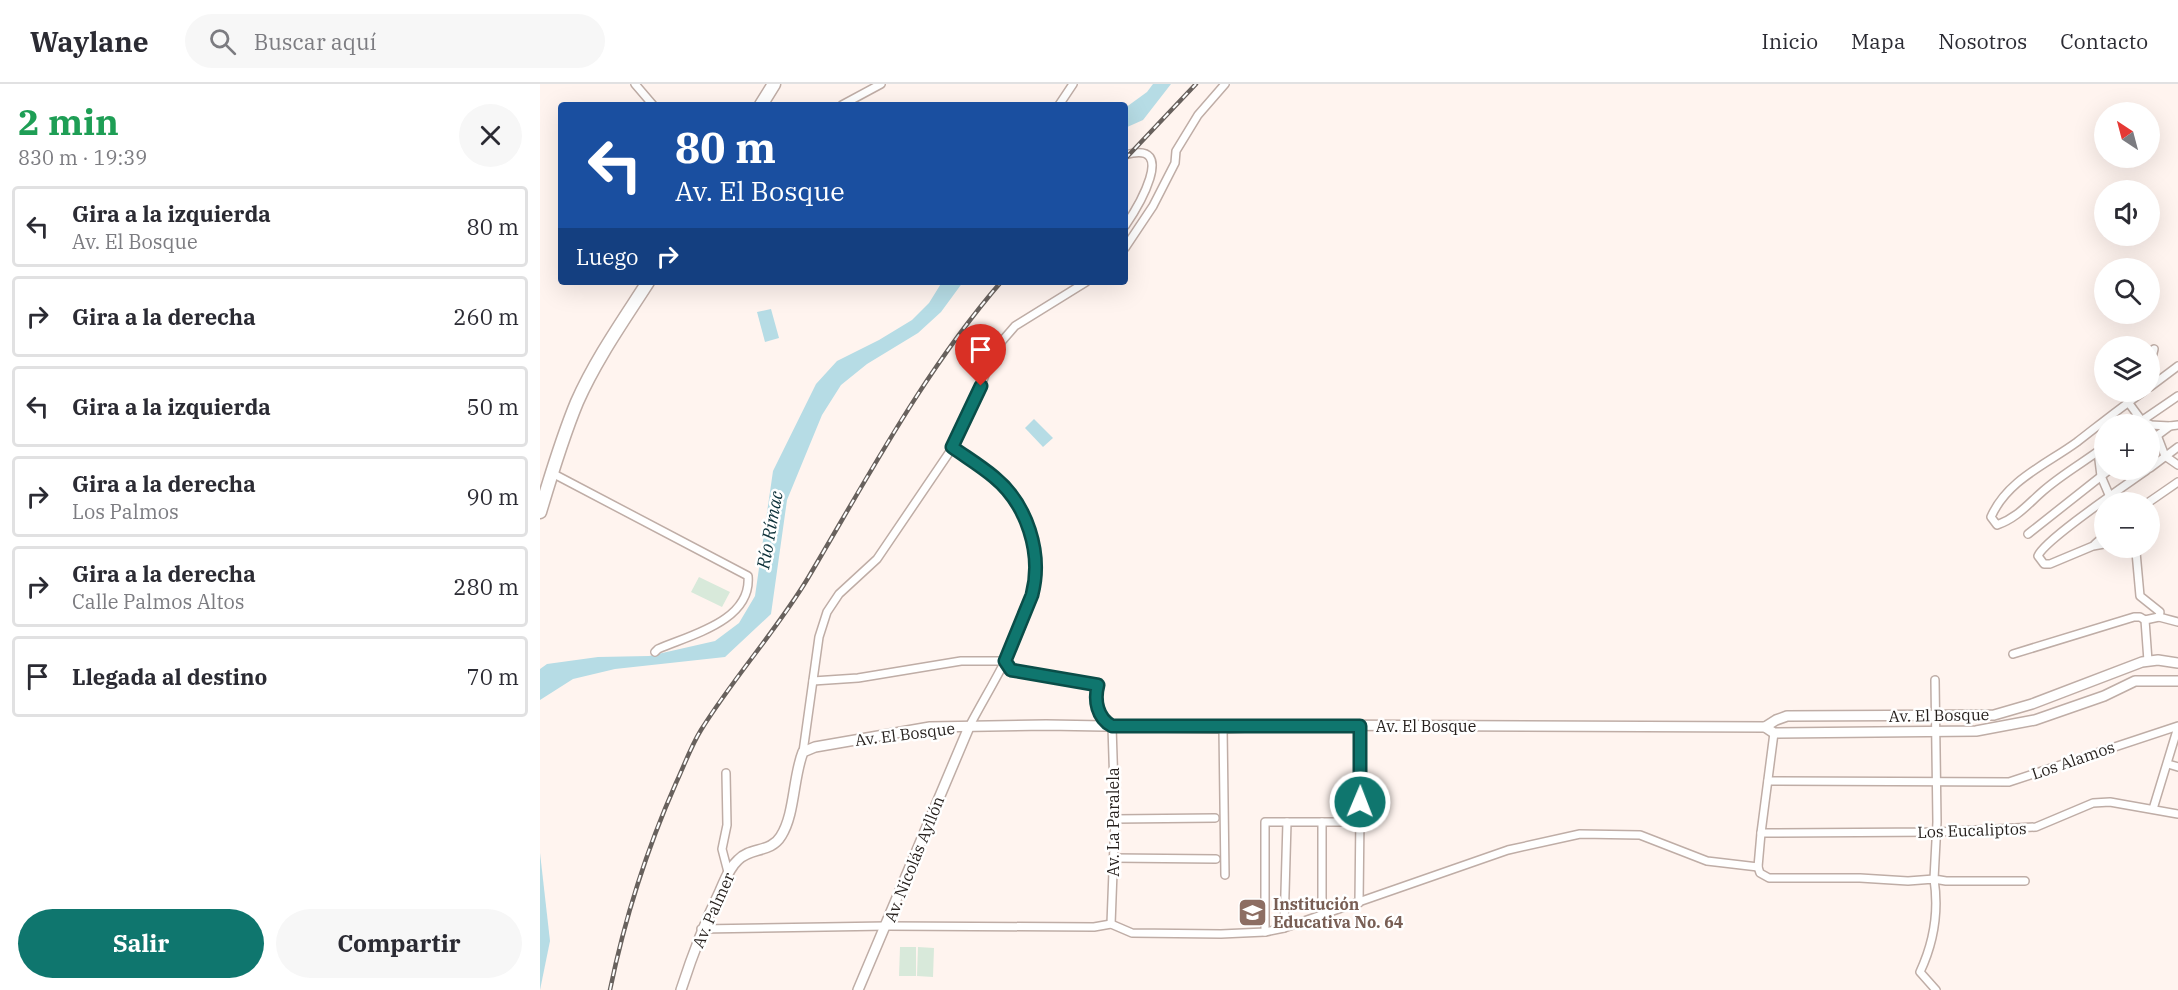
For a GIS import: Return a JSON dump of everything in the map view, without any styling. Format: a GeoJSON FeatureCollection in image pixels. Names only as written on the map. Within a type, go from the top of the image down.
{"type":"FeatureCollection","features":[{"type":"Feature","properties":{"kind":"highway"},"geometry":{"type":"LineString","coordinates":[[763,102],[774,84]]}},
{"type":"Feature","properties":{"kind":"highway"},"geometry":{"type":"LineString","coordinates":[[540,512],[578,401],[599,359],[646,285]]}},
{"type":"Feature","properties":{"kind":"street"},"geometry":{"type":"LineString","coordinates":[[635,84],[650,102]]}},
{"type":"Feature","properties":{"kind":"street"},"geometry":{"type":"LineString","coordinates":[[848,102],[882,84]]}},
{"type":"Feature","properties":{"kind":"street"},"geometry":{"type":"LineString","coordinates":[[1061,102],[1073,84]]}},
{"type":"Feature","properties":{"kind":"street"},"geometry":{"type":"LineString","coordinates":[[1128,244],[1153,206],[1175,163],[1176,151],[1198,114],[1225,84]]}},
{"type":"Feature","properties":{"kind":"street"},"geometry":{"type":"LineString","coordinates":[[1128,155],[1139,153],[1148,157],[1153,166],[1152,175],[1139,205],[1128,222]]}},
{"type":"Feature","properties":{"kind":"street"},"geometry":{"type":"LineString","coordinates":[[803,752],[819,637],[827,612],[839,594],[877,559],[952,447],[981,386],[991,358],[1002,341],[1015,326],[1081,285]]}},
{"type":"Feature","properties":{"kind":"street"},"geometry":{"type":"LineString","coordinates":[[2160,380],[2178,366]]}},
{"type":"Feature","properties":{"kind":"street"},"geometry":{"type":"LineString","coordinates":[[2156,414],[2178,396]]}},
{"type":"Feature","properties":{"kind":"street"},"geometry":{"type":"LineString","coordinates":[[2112,414],[2128,402],[2137,414]]}},
{"type":"Feature","properties":{"kind":"street"},"geometry":{"type":"LineString","coordinates":[[2160,433],[2174,425]]}},
{"type":"Feature","properties":{"kind":"street"},"geometry":{"type":"LineString","coordinates":[[2094,428],[2023,479],[1995,507],[1991,517],[1993,522],[1997,525],[2023,512],[2043,491],[2094,455]]}},
{"type":"Feature","properties":{"kind":"street"},"geometry":{"type":"LineString","coordinates":[[2160,443],[2165,456],[2178,465]]}},
{"type":"Feature","properties":{"kind":"street"},"geometry":{"type":"LineString","coordinates":[[952,447],[994,477],[1014,499],[1024,518],[1035,552],[1035,584],[1032,595],[1005,661],[969,727]]}},
{"type":"Feature","properties":{"kind":"street"},"geometry":{"type":"LineString","coordinates":[[2160,460],[2178,447]]}},
{"type":"Feature","properties":{"kind":"street"},"geometry":{"type":"LineString","coordinates":[[552,473],[748,576],[748,584],[740,604],[732,614],[655,652]]}},
{"type":"Feature","properties":{"kind":"street"},"geometry":{"type":"LineString","coordinates":[[2028,534],[2096,480]]}},
{"type":"Feature","properties":{"kind":"street"},"geometry":{"type":"LineString","coordinates":[[2117,492],[2133,480]]}},
{"type":"Feature","properties":{"kind":"street"},"geometry":{"type":"LineString","coordinates":[[2160,494],[2178,482]]}},
{"type":"Feature","properties":{"kind":"street"},"geometry":{"type":"LineString","coordinates":[[2093,546],[2050,564],[2044,564],[2038,556],[2040,550],[2094,509]]}},
{"type":"Feature","properties":{"kind":"street"},"geometry":{"type":"LineString","coordinates":[[2137,558],[2140,596],[2148,605],[2157,608],[2160,612],[2159,617]]}},
{"type":"Feature","properties":{"kind":"street"},"geometry":{"type":"LineString","coordinates":[[2013,654],[2134,617],[2145,620],[2159,617],[2178,622]]}},
{"type":"Feature","properties":{"kind":"street"},"geometry":{"type":"LineString","coordinates":[[2145,620],[2148,661]]}},
{"type":"Feature","properties":{"kind":"street"},"geometry":{"type":"LineString","coordinates":[[813,681],[858,678],[961,661],[1005,661],[1015,672],[1098,685],[1095,697],[1099,712],[1110,725]]}},
{"type":"Feature","properties":{"kind":"street","name":"Av. El Bosque"},"geometry":{"type":"LineString","coordinates":[[803,752],[815,747],[930,727],[1110,725],[1223,728],[1765,727],[1787,716],[1994,715],[2031,704],[2142,662],[2178,663]]}},
{"type":"Feature","properties":{"kind":"street","name":"Av. El Bosque"},"geometry":{"type":"LineString","coordinates":[[1774,733],[1936,733],[2003,728],[2035,720],[2104,696],[2135,681],[2156,679],[2178,681]]}},
{"type":"Feature","properties":{"kind":"street"},"geometry":{"type":"LineString","coordinates":[[1935,680],[1937,832],[1934,879],[1938,904],[1929,954],[1920,972],[1936,990]]}},
{"type":"Feature","properties":{"kind":"street","name":"Av. La Paralela"},"geometry":{"type":"LineString","coordinates":[[1110,725],[1115,819],[1111,924]]}},
{"type":"Feature","properties":{"kind":"street"},"geometry":{"type":"LineString","coordinates":[[1359,903],[1360,726]]}},
{"type":"Feature","properties":{"kind":"street","name":"Av. Nicolás Ayllón"},"geometry":{"type":"LineString","coordinates":[[858,990],[887,926],[969,727]]}},
{"type":"Feature","properties":{"kind":"street"},"geometry":{"type":"LineString","coordinates":[[1765,727],[1774,733],[1758,867],[1760,873],[1768,878],[1860,878],[1908,881],[1934,879],[1946,882],[2025,881]]}},
{"type":"Feature","properties":{"kind":"street"},"geometry":{"type":"LineString","coordinates":[[2153,809],[2178,727]]}},
{"type":"Feature","properties":{"kind":"street","name":"Los Alamos"},"geometry":{"type":"LineString","coordinates":[[1768,781],[2009,782],[2178,727]]}},
{"type":"Feature","properties":{"kind":"street"},"geometry":{"type":"LineString","coordinates":[[1223,728],[1225,874]]}},
{"type":"Feature","properties":{"kind":"street","name":"Av. Palmer"},"geometry":{"type":"LineString","coordinates":[[681,990],[701,929],[728,872],[743,855],[767,848],[781,837],[786,827],[798,765],[803,752]]}},
{"type":"Feature","properties":{"kind":"street"},"geometry":{"type":"LineString","coordinates":[[2168,764],[2178,767]]}},
{"type":"Feature","properties":{"kind":"street"},"geometry":{"type":"LineString","coordinates":[[726,773],[727,825],[722,849],[728,872]]}},
{"type":"Feature","properties":{"kind":"street","name":"Los Eucaliptos"},"geometry":{"type":"LineString","coordinates":[[1761,833],[1937,832],[2036,827],[2093,803],[2110,802],[2178,813]]}},
{"type":"Feature","properties":{"kind":"street"},"geometry":{"type":"LineString","coordinates":[[1115,819],[1215,818]]}},
{"type":"Feature","properties":{"kind":"street"},"geometry":{"type":"LineString","coordinates":[[1265,932],[1265,822],[1360,822]]}},
{"type":"Feature","properties":{"kind":"street"},"geometry":{"type":"LineString","coordinates":[[1284,928],[1287,822]]}},
{"type":"Feature","properties":{"kind":"street"},"geometry":{"type":"LineString","coordinates":[[1322,822],[1322,915]]}},
{"type":"Feature","properties":{"kind":"street"},"geometry":{"type":"LineString","coordinates":[[701,929],[887,926],[1094,927],[1111,924],[1132,933],[1265,932],[1359,903],[1508,850],[1580,834],[1640,835],[1707,861],[1738,867],[1758,867]]}},
{"type":"Feature","properties":{"kind":"street"},"geometry":{"type":"LineString","coordinates":[[1113,858],[1216,859]]}},
{"type":"Feature","properties":{"kind":"green space"},"geometry":{"type":"Polygon","coordinates":[[[699,577],[730,592],[722,607],[691,592],[699,577]]]}},
{"type":"Feature","properties":{"kind":"green space"},"geometry":{"type":"Polygon","coordinates":[[[900,947],[916,947],[916,976],[899,976],[900,947]]]}},
{"type":"Feature","properties":{"kind":"green space"},"geometry":{"type":"Polygon","coordinates":[[[918,947],[934,948],[933,977],[917,976],[918,947]]]}},
{"type":"Feature","properties":{"kind":"water"},"geometry":{"type":"Polygon","coordinates":[[[1153,84],[1171,84],[1143,120],[1128,127],[1128,106],[1147,92],[1153,84]]]}},
{"type":"Feature","properties":{"kind":"water","name":"Río Rímac"},"geometry":{"type":"Polygon","coordinates":[[[940,285],[961,285],[941,312],[918,333],[867,364],[841,385],[822,415],[787,500],[771,614],[725,657],[615,669],[573,679],[540,700],[540,669],[547,664],[598,657],[649,656],[715,641],[739,623],[755,596],[773,471],[816,384],[837,361],[912,320],[929,303],[940,285]]]}},
{"type":"Feature","properties":{"kind":"water"},"geometry":{"type":"Polygon","coordinates":[[[771,309],[779,338],[765,342],[757,312],[771,309]]]}},
{"type":"Feature","properties":{"kind":"water"},"geometry":{"type":"Polygon","coordinates":[[[1034,419],[1053,438],[1043,447],[1025,428],[1034,419]]]}},
{"type":"Feature","properties":{"kind":"water"},"geometry":{"type":"Polygon","coordinates":[[[540,853],[550,941],[540,990],[540,853]]]}},
{"type":"Feature","properties":{"kind":"railway"},"geometry":{"type":"LineString","coordinates":[[1128,156],[1196,84]]}},
{"type":"Feature","properties":{"kind":"railway"},"geometry":{"type":"LineString","coordinates":[[610,990],[622,936],[646,859],[665,808],[697,736],[727,691],[796,598],[922,388],[973,316],[999,285]]}},
{"type":"Feature","properties":{"kind":"place","name":"Institución Educativa No. 64"},"geometry":{"type":"Point","coordinates":[1252,913]}},
{"type":"Feature","properties":{"kind":"route"},"geometry":{"type":"LineString","coordinates":[[981,386],[952,447],[994,477],[1014,499],[1031,534],[1035,552],[1036,571],[1032,595],[1005,661],[1011,670],[1098,685],[1095,697],[1099,712],[1102,718],[1112,726],[1223,728],[1286,725],[1360,726],[1360,802]]}}]}
